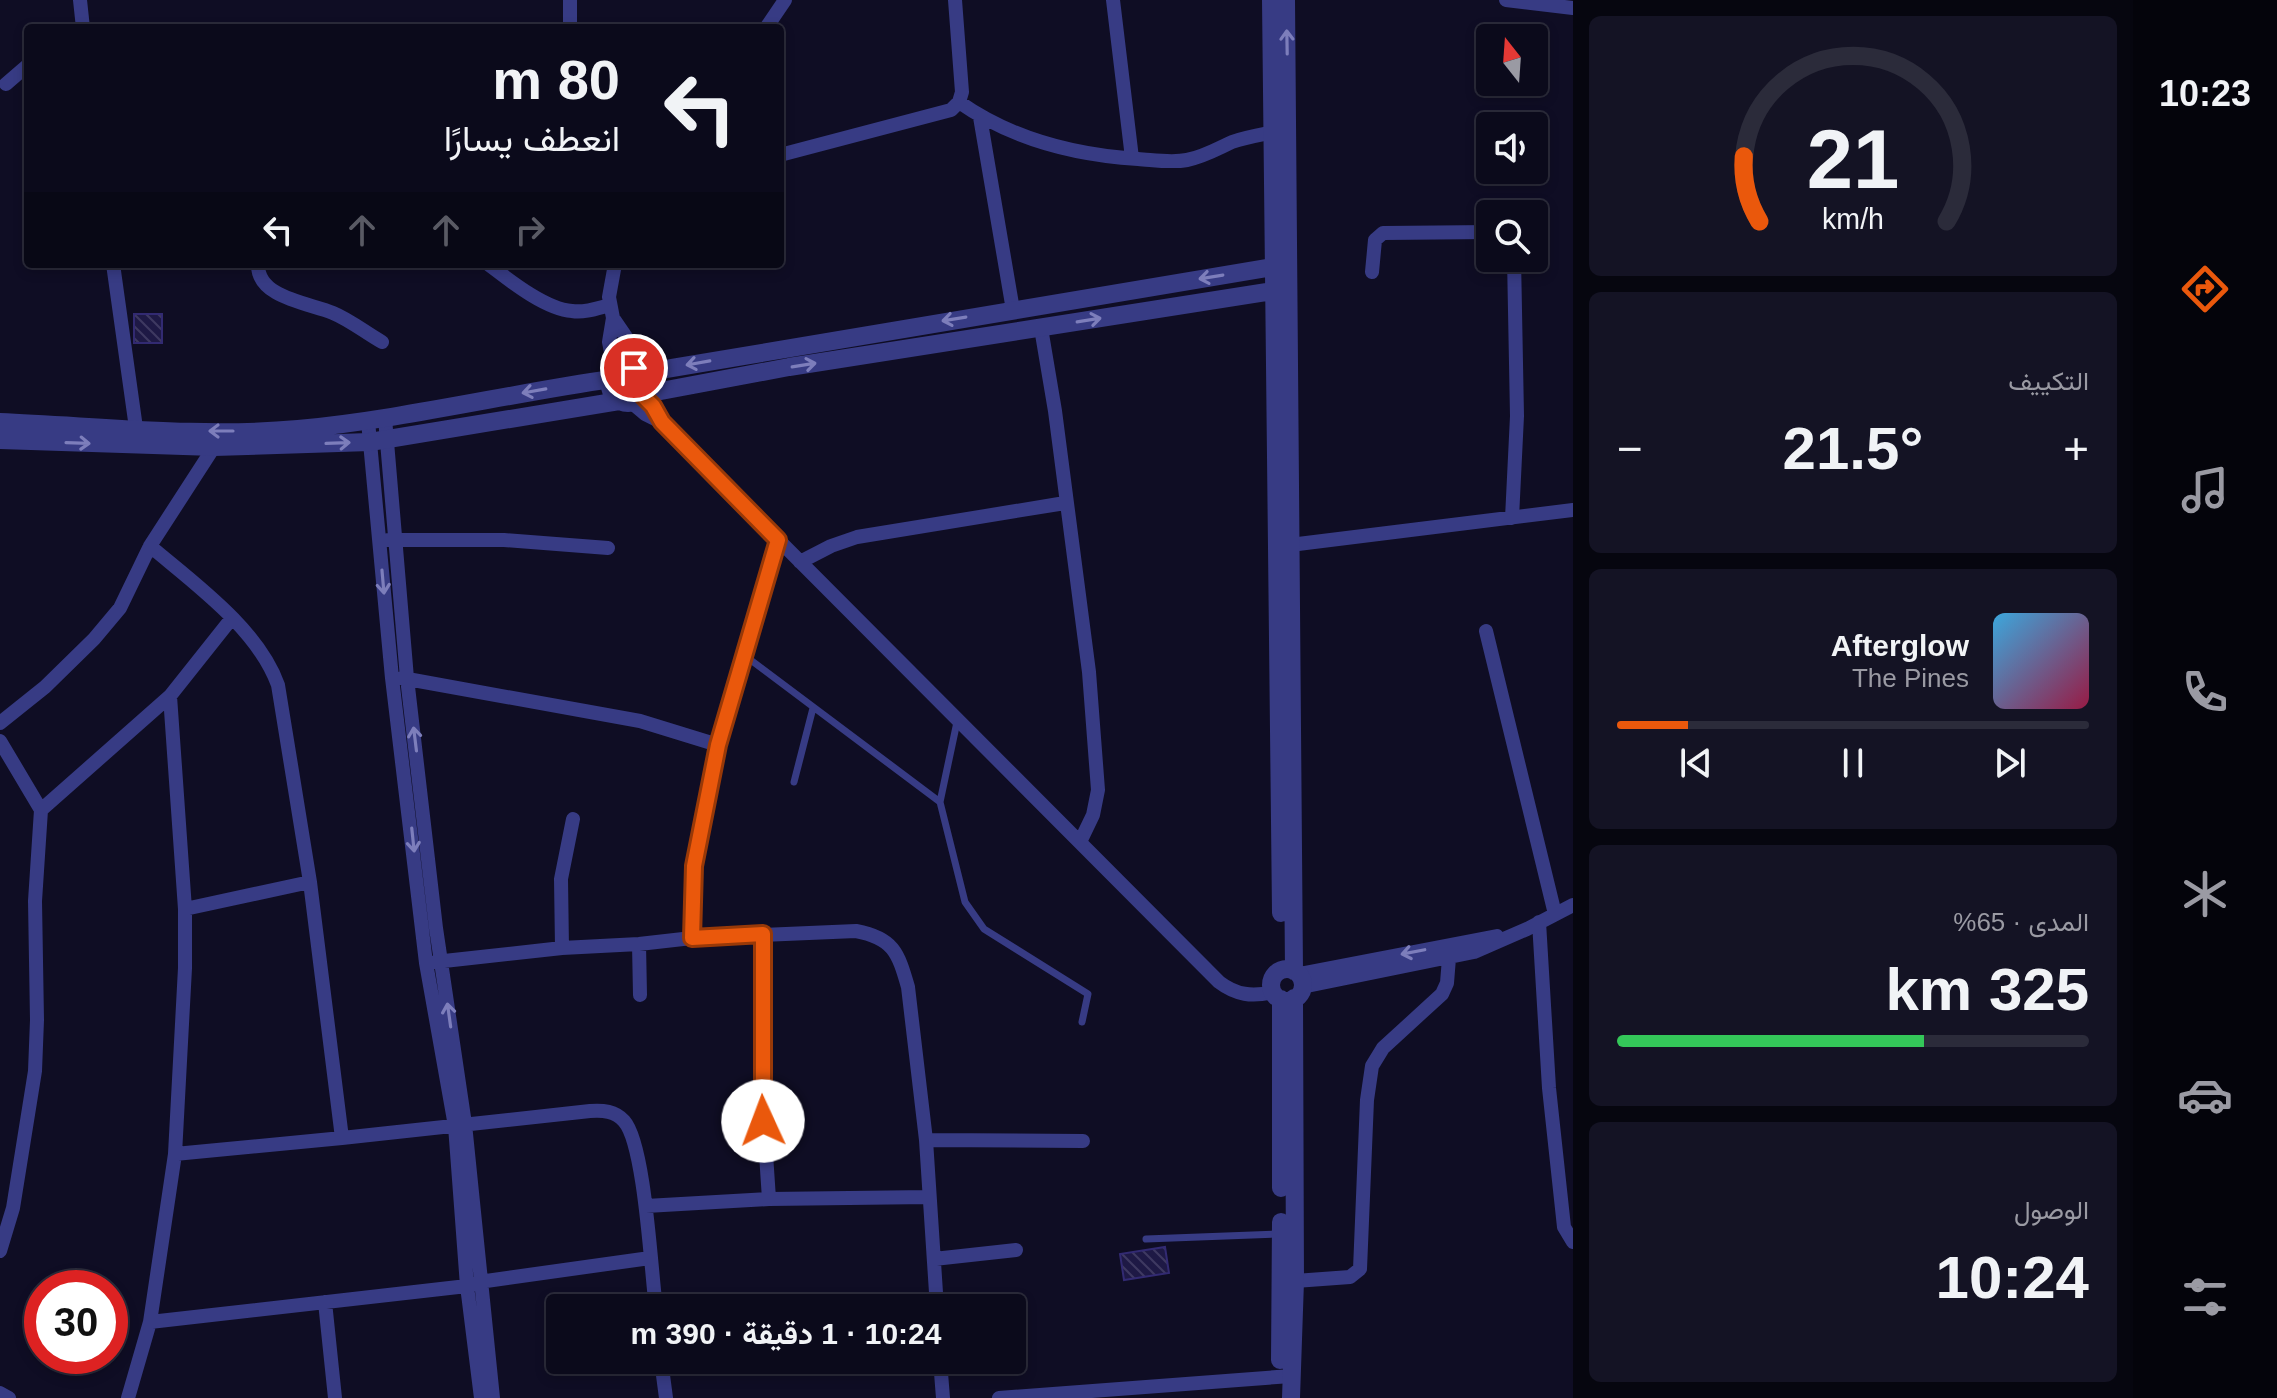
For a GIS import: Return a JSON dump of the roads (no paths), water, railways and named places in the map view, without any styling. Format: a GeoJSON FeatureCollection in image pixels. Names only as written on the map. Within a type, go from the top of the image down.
{"type":"FeatureCollection","features":[{"type":"Feature","properties":{"kind":"street"},"geometry":{"type":"LineString","coordinates":[[79,24],[80,0]]}},
{"type":"Feature","properties":{"kind":"street"},"geometry":{"type":"LineString","coordinates":[[570,0],[570,24]]}},
{"type":"Feature","properties":{"kind":"street"},"geometry":{"type":"LineString","coordinates":[[769,24],[785,0]]}},
{"type":"Feature","properties":{"kind":"street"},"geometry":{"type":"LineString","coordinates":[[784,154],[951,110],[959,102],[962,92],[955,0]]}},
{"type":"Feature","properties":{"kind":"street"},"geometry":{"type":"LineString","coordinates":[[1113,0],[1132,158]]}},
{"type":"Feature","properties":{"kind":"street"},"geometry":{"type":"LineString","coordinates":[[1271,0],[1281,266]]}},
{"type":"Feature","properties":{"kind":"street"},"geometry":{"type":"LineString","coordinates":[[1279,1398],[1286,1376],[1295,1281],[1281,290],[1286,0]]}},
{"type":"Feature","properties":{"kind":"street"},"geometry":{"type":"LineString","coordinates":[[1506,0],[1573,8]]}},
{"type":"Feature","properties":{"kind":"street"},"geometry":{"type":"LineString","coordinates":[[6,84],[24,68]]}},
{"type":"Feature","properties":{"kind":"street"},"geometry":{"type":"LineString","coordinates":[[959,102],[980,117],[1040,142],[1084,154],[1190,160],[1247,137],[1274,132]]}},
{"type":"Feature","properties":{"kind":"street"},"geometry":{"type":"LineString","coordinates":[[980,117],[1013,310]]}},
{"type":"Feature","properties":{"kind":"street"},"geometry":{"type":"LineString","coordinates":[[1372,272],[1375,240],[1383,233],[1476,232]]}},
{"type":"Feature","properties":{"kind":"street"},"geometry":{"type":"LineString","coordinates":[[0,422],[221,431],[295,429],[377,419],[613,376],[621,368],[638,370],[1281,266]]}},
{"type":"Feature","properties":{"kind":"street"},"geometry":{"type":"LineString","coordinates":[[114,268],[136,428]]}},
{"type":"Feature","properties":{"kind":"street"},"geometry":{"type":"LineString","coordinates":[[259,268],[260,277],[268,288],[335,314],[382,342]]}},
{"type":"Feature","properties":{"kind":"street"},"geometry":{"type":"LineString","coordinates":[[494,268],[549,304],[570,311],[611,311]]}},
{"type":"Feature","properties":{"kind":"street"},"geometry":{"type":"LineString","coordinates":[[615,268],[609,342],[613,376],[611,392],[653,406],[662,422],[1219,982],[1239,993],[1261,995],[1289,984],[1517,933]]}},
{"type":"Feature","properties":{"kind":"street"},"geometry":{"type":"LineString","coordinates":[[1512,518],[1517,416],[1514,272]]}},
{"type":"Feature","properties":{"kind":"street"},"geometry":{"type":"LineString","coordinates":[[0,440],[214,447],[378,441],[635,399],[789,367],[1281,290]]}},
{"type":"Feature","properties":{"kind":"street"},"geometry":{"type":"LineString","coordinates":[[1281,290],[1290,545],[1289,984],[1281,1234],[1286,1376],[1291,1398]]}},
{"type":"Feature","properties":{"kind":"street"},"geometry":{"type":"LineString","coordinates":[[611,311],[647,385],[635,399]]}},
{"type":"Feature","properties":{"kind":"street"},"geometry":{"type":"LineString","coordinates":[[1041,328],[1089,672],[1098,790],[1093,815],[1080,842]]}},
{"type":"Feature","properties":{"kind":"street"},"geometry":{"type":"LineString","coordinates":[[377,419],[379,540],[392,678],[460,1125],[481,1398]]}},
{"type":"Feature","properties":{"kind":"street"},"geometry":{"type":"LineString","coordinates":[[378,441],[396,540],[434,962]]}},
{"type":"Feature","properties":{"kind":"street"},"geometry":{"type":"LineString","coordinates":[[0,723],[45,687],[107,624],[125,599],[150,546],[214,447]]}},
{"type":"Feature","properties":{"kind":"street"},"geometry":{"type":"LineString","coordinates":[[800,562],[857,537],[1065,503]]}},
{"type":"Feature","properties":{"kind":"street"},"geometry":{"type":"LineString","coordinates":[[1290,545],[1573,510]]}},
{"type":"Feature","properties":{"kind":"street"},"geometry":{"type":"LineString","coordinates":[[379,540],[504,540],[608,548]]}},
{"type":"Feature","properties":{"kind":"street"},"geometry":{"type":"LineString","coordinates":[[692,938],[694,866],[718,745],[778,540]]}},
{"type":"Feature","properties":{"kind":"street"},"geometry":{"type":"LineString","coordinates":[[150,546],[232,618],[266,658],[278,685],[310,882],[342,1138]]}},
{"type":"Feature","properties":{"kind":"street"},"geometry":{"type":"LineString","coordinates":[[41,810],[170,696],[232,618]]}},
{"type":"Feature","properties":{"kind":"street"},"geometry":{"type":"LineString","coordinates":[[1486,631],[1555,914]]}},
{"type":"Feature","properties":{"kind":"street"},"geometry":{"type":"LineString","coordinates":[[392,678],[407,678],[640,721],[718,745]]}},
{"type":"Feature","properties":{"kind":"street"},"geometry":{"type":"LineString","coordinates":[[128,1398],[150,1322],[175,1154],[185,968],[185,909],[170,696]]}},
{"type":"Feature","properties":{"kind":"street"},"geometry":{"type":"LineString","coordinates":[[0,741],[41,810],[35,901],[35,1071],[6,1207],[0,1251]]}},
{"type":"Feature","properties":{"kind":"street"},"geometry":{"type":"LineString","coordinates":[[562,948],[561,879],[573,819]]}},
{"type":"Feature","properties":{"kind":"street"},"geometry":{"type":"LineString","coordinates":[[185,909],[310,882]]}},
{"type":"Feature","properties":{"kind":"street"},"geometry":{"type":"LineString","coordinates":[[1289,984],[1474,952],[1573,905]]}},
{"type":"Feature","properties":{"kind":"street"},"geometry":{"type":"LineString","coordinates":[[1539,922],[1549,1088],[1564,1227],[1573,1242]]}},
{"type":"Feature","properties":{"kind":"street"},"geometry":{"type":"LineString","coordinates":[[434,962],[692,938],[856,931],[877,935],[891,947],[901,963],[908,987],[926,1140],[936,1294]]}},
{"type":"Feature","properties":{"kind":"street"},"geometry":{"type":"LineString","coordinates":[[763,934],[762,1094],[769,1199]]}},
{"type":"Feature","properties":{"kind":"street"},"geometry":{"type":"LineString","coordinates":[[639,944],[640,995]]}},
{"type":"Feature","properties":{"kind":"street"},"geometry":{"type":"LineString","coordinates":[[1295,1281],[1350,1277],[1360,1269],[1367,1100],[1372,1066],[1383,1048],[1442,994],[1447,983],[1449,958]]}},
{"type":"Feature","properties":{"kind":"street"},"geometry":{"type":"LineString","coordinates":[[175,1154],[590,1111],[615,1113],[630,1128],[646,1206],[654,1294]]}},
{"type":"Feature","properties":{"kind":"street"},"geometry":{"type":"LineString","coordinates":[[926,1140],[1083,1141]]}},
{"type":"Feature","properties":{"kind":"street"},"geometry":{"type":"LineString","coordinates":[[646,1206],[769,1199],[929,1197]]}},
{"type":"Feature","properties":{"kind":"street"},"geometry":{"type":"LineString","coordinates":[[934,1259],[1016,1250]]}},
{"type":"Feature","properties":{"kind":"street"},"geometry":{"type":"LineString","coordinates":[[150,1322],[473,1284],[650,1258]]}},
{"type":"Feature","properties":{"kind":"street"},"geometry":{"type":"LineString","coordinates":[[473,1284],[493,1398]]}},
{"type":"Feature","properties":{"kind":"street"},"geometry":{"type":"LineString","coordinates":[[325,1302],[335,1398]]}},
{"type":"Feature","properties":{"kind":"street"},"geometry":{"type":"LineString","coordinates":[[663,1374],[666,1398]]}},
{"type":"Feature","properties":{"kind":"street"},"geometry":{"type":"LineString","coordinates":[[941,1374],[943,1398]]}},
{"type":"Feature","properties":{"kind":"street"},"geometry":{"type":"LineString","coordinates":[[999,1398],[1286,1376]]}},
{"type":"Feature","properties":{"kind":"street"},"geometry":{"type":"LineString","coordinates":[[0,1393],[9,1398]]}},
{"type":"Feature","properties":{"kind":"lane"},"geometry":{"type":"LineString","coordinates":[[743,654],[940,802]]}},
{"type":"Feature","properties":{"kind":"lane"},"geometry":{"type":"LineString","coordinates":[[794,782],[813,708]]}},
{"type":"Feature","properties":{"kind":"lane"},"geometry":{"type":"LineString","coordinates":[[958,720],[940,802],[965,902],[984,929],[1088,994],[1082,1022]]}},
{"type":"Feature","properties":{"kind":"lane"},"geometry":{"type":"LineString","coordinates":[[1146,1239],[1281,1234]]}}]}
